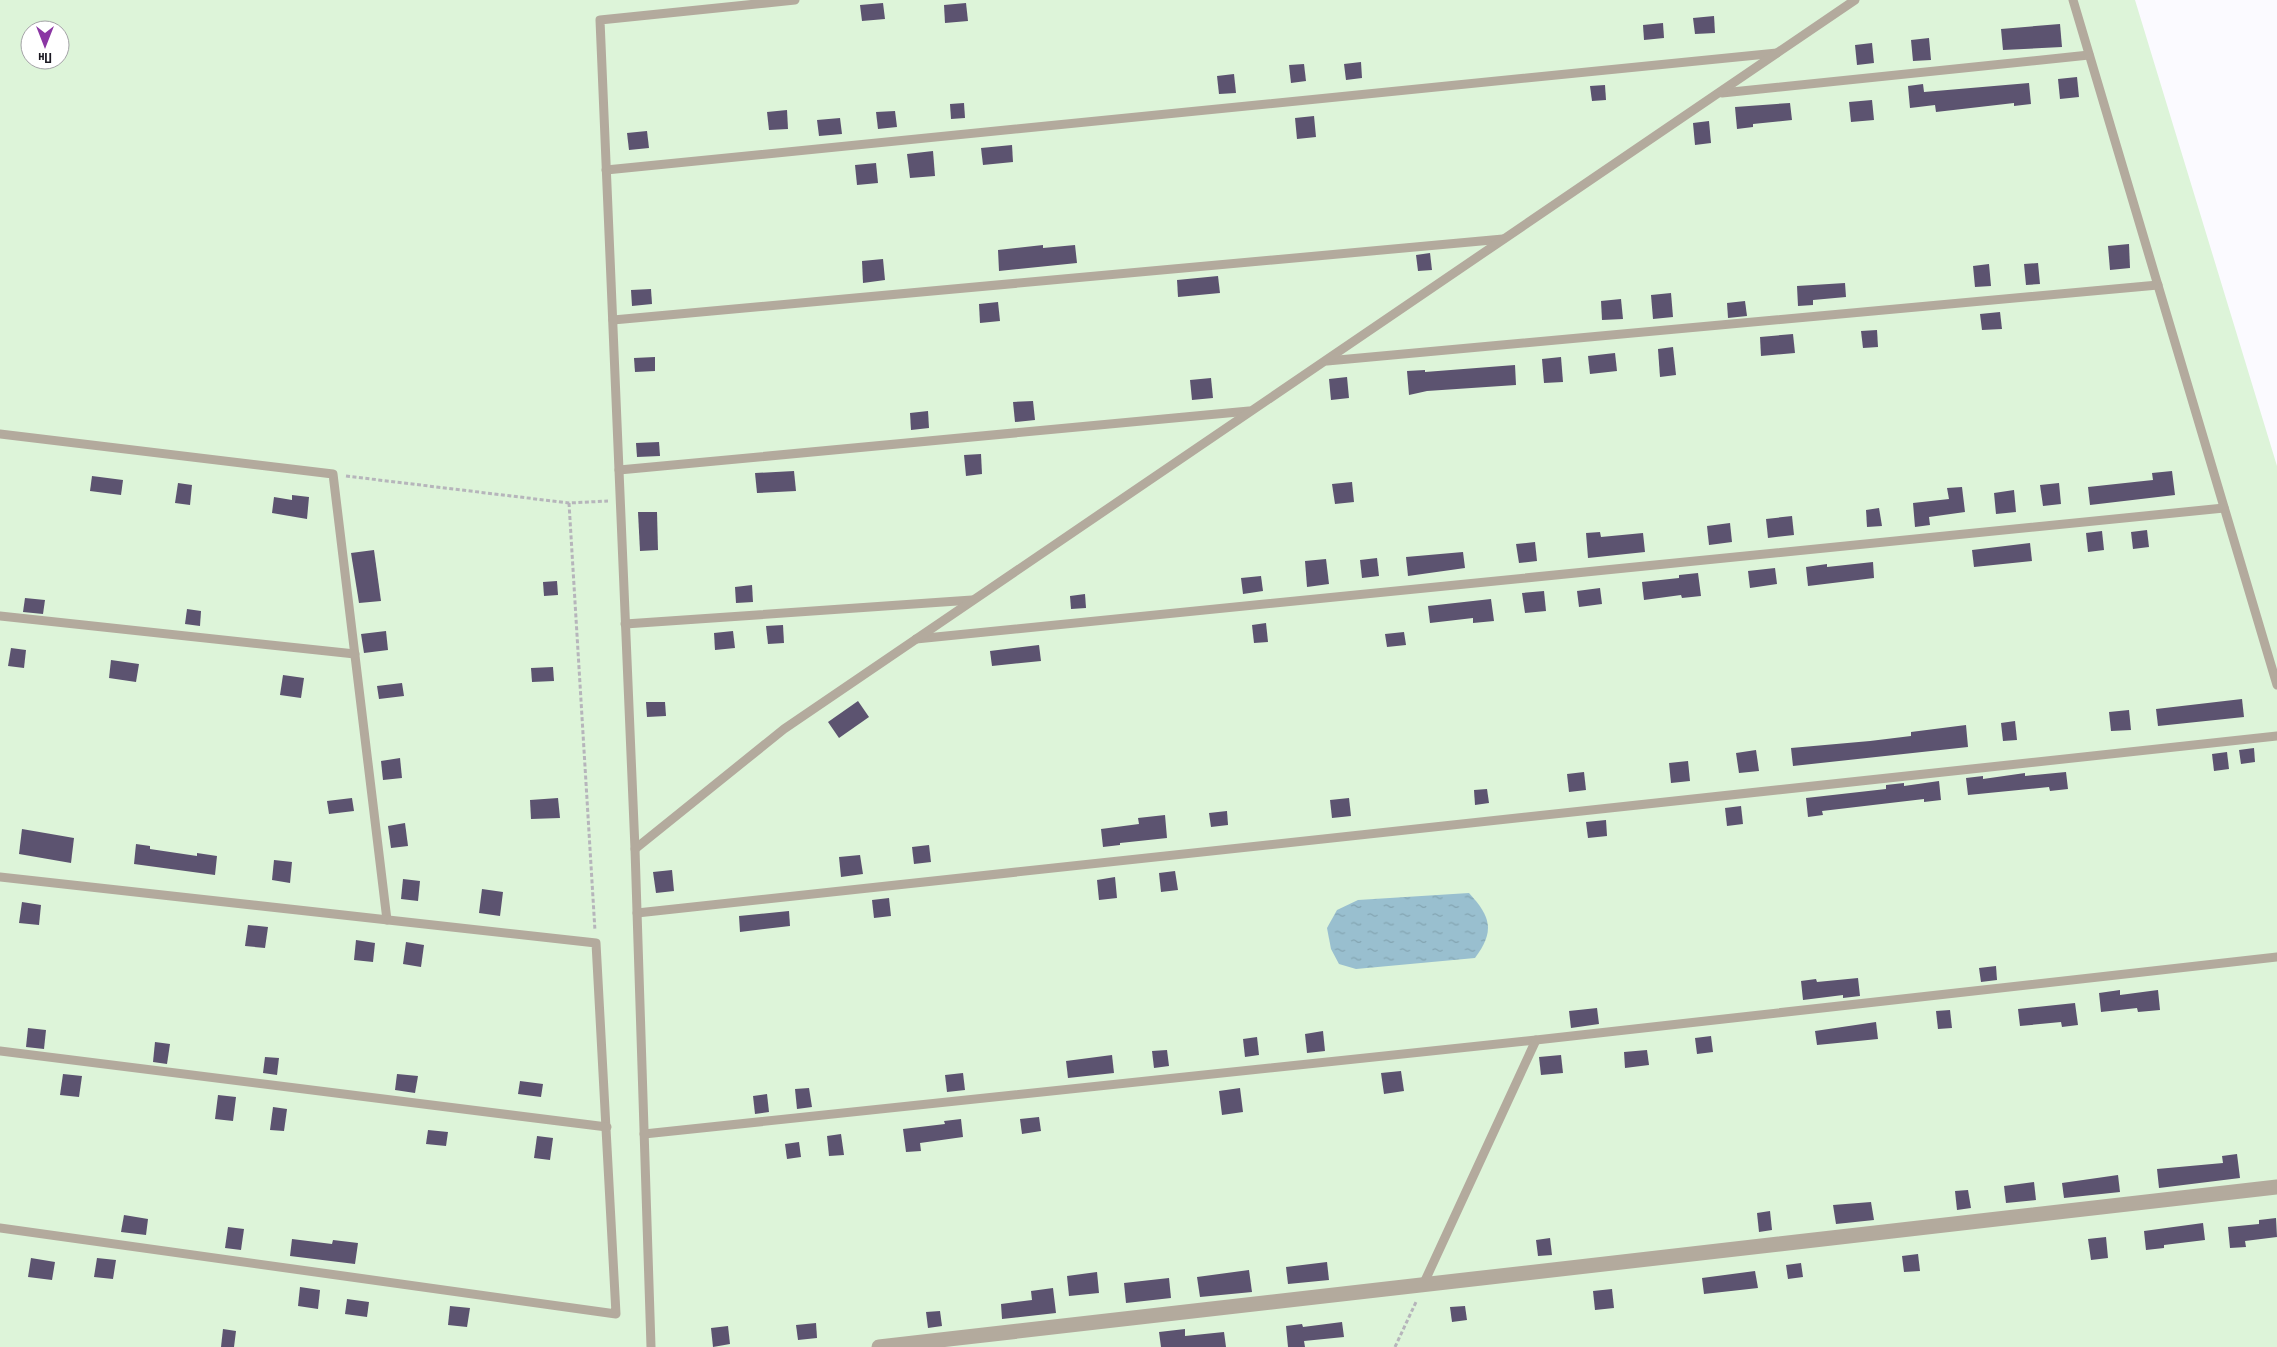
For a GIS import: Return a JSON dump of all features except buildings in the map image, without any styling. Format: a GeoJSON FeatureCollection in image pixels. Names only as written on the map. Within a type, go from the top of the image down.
{"type":"FeatureCollection","features":[{"type":"Feature","properties":{"kind":"street"},"geometry":{"type":"LineString","coordinates":[[879,1347],[2277,1187]]}},
{"type":"Feature","properties":{"kind":"lane"},"geometry":{"type":"LineString","coordinates":[[651,1347],[635,849],[600,20],[795,0]]}},
{"type":"Feature","properties":{"kind":"lane"},"geometry":{"type":"LineString","coordinates":[[635,849],[784,729],[1720,94],[1855,0]]}},
{"type":"Feature","properties":{"kind":"lane"},"geometry":{"type":"LineString","coordinates":[[2073,0],[2277,685]]}},
{"type":"Feature","properties":{"kind":"lane"},"geometry":{"type":"LineString","coordinates":[[606,170],[1779,53]]}},
{"type":"Feature","properties":{"kind":"lane"},"geometry":{"type":"LineString","coordinates":[[1720,94],[2089,55]]}},
{"type":"Feature","properties":{"kind":"lane"},"geometry":{"type":"LineString","coordinates":[[612,320],[1505,239]]}},
{"type":"Feature","properties":{"kind":"lane"},"geometry":{"type":"LineString","coordinates":[[1325,362],[2158,285]]}},
{"type":"Feature","properties":{"kind":"lane"},"geometry":{"type":"LineString","coordinates":[[619,470],[1252,411]]}},
{"type":"Feature","properties":{"kind":"lane"},"geometry":{"type":"LineString","coordinates":[[0,434],[333,474],[387,920]]}},
{"type":"Feature","properties":{"kind":"lane"},"geometry":{"type":"LineString","coordinates":[[916,639],[2224,508]]}},
{"type":"Feature","properties":{"kind":"lane"},"geometry":{"type":"LineString","coordinates":[[625,624],[974,600]]}},
{"type":"Feature","properties":{"kind":"lane"},"geometry":{"type":"LineString","coordinates":[[0,616],[355,654]]}},
{"type":"Feature","properties":{"kind":"lane"},"geometry":{"type":"LineString","coordinates":[[637,913],[2277,736]]}},
{"type":"Feature","properties":{"kind":"lane"},"geometry":{"type":"LineString","coordinates":[[0,877],[596,944],[616,1314],[0,1228]]}},
{"type":"Feature","properties":{"kind":"lane"},"geometry":{"type":"LineString","coordinates":[[644,1134],[1536,1040],[2277,956]]}},
{"type":"Feature","properties":{"kind":"lane"},"geometry":{"type":"LineString","coordinates":[[1423,1285],[1536,1040]]}},
{"type":"Feature","properties":{"kind":"lane"},"geometry":{"type":"LineString","coordinates":[[0,1051],[607,1128]]}},
{"type":"Feature","properties":{"kind":"path"},"geometry":{"type":"LineString","coordinates":[[333,474],[569,503],[620,500]]}},
{"type":"Feature","properties":{"kind":"path"},"geometry":{"type":"LineString","coordinates":[[569,503],[596,944]]}},
{"type":"Feature","properties":{"kind":"path"},"geometry":{"type":"LineString","coordinates":[[1395,1347],[1423,1285]]}},
{"type":"Feature","properties":{"kind":"green space"},"geometry":{"type":"Polygon","coordinates":[[[0,0],[2135,0],[2277,466],[2277,1347],[0,1347],[0,0]]]}},
{"type":"Feature","properties":{"kind":"water"},"geometry":{"type":"Polygon","coordinates":[[[1469,893],[1482,909],[1488,924],[1486,940],[1475,958],[1356,969],[1339,964],[1331,949],[1327,928],[1337,910],[1358,900],[1469,893]]]}}]}
